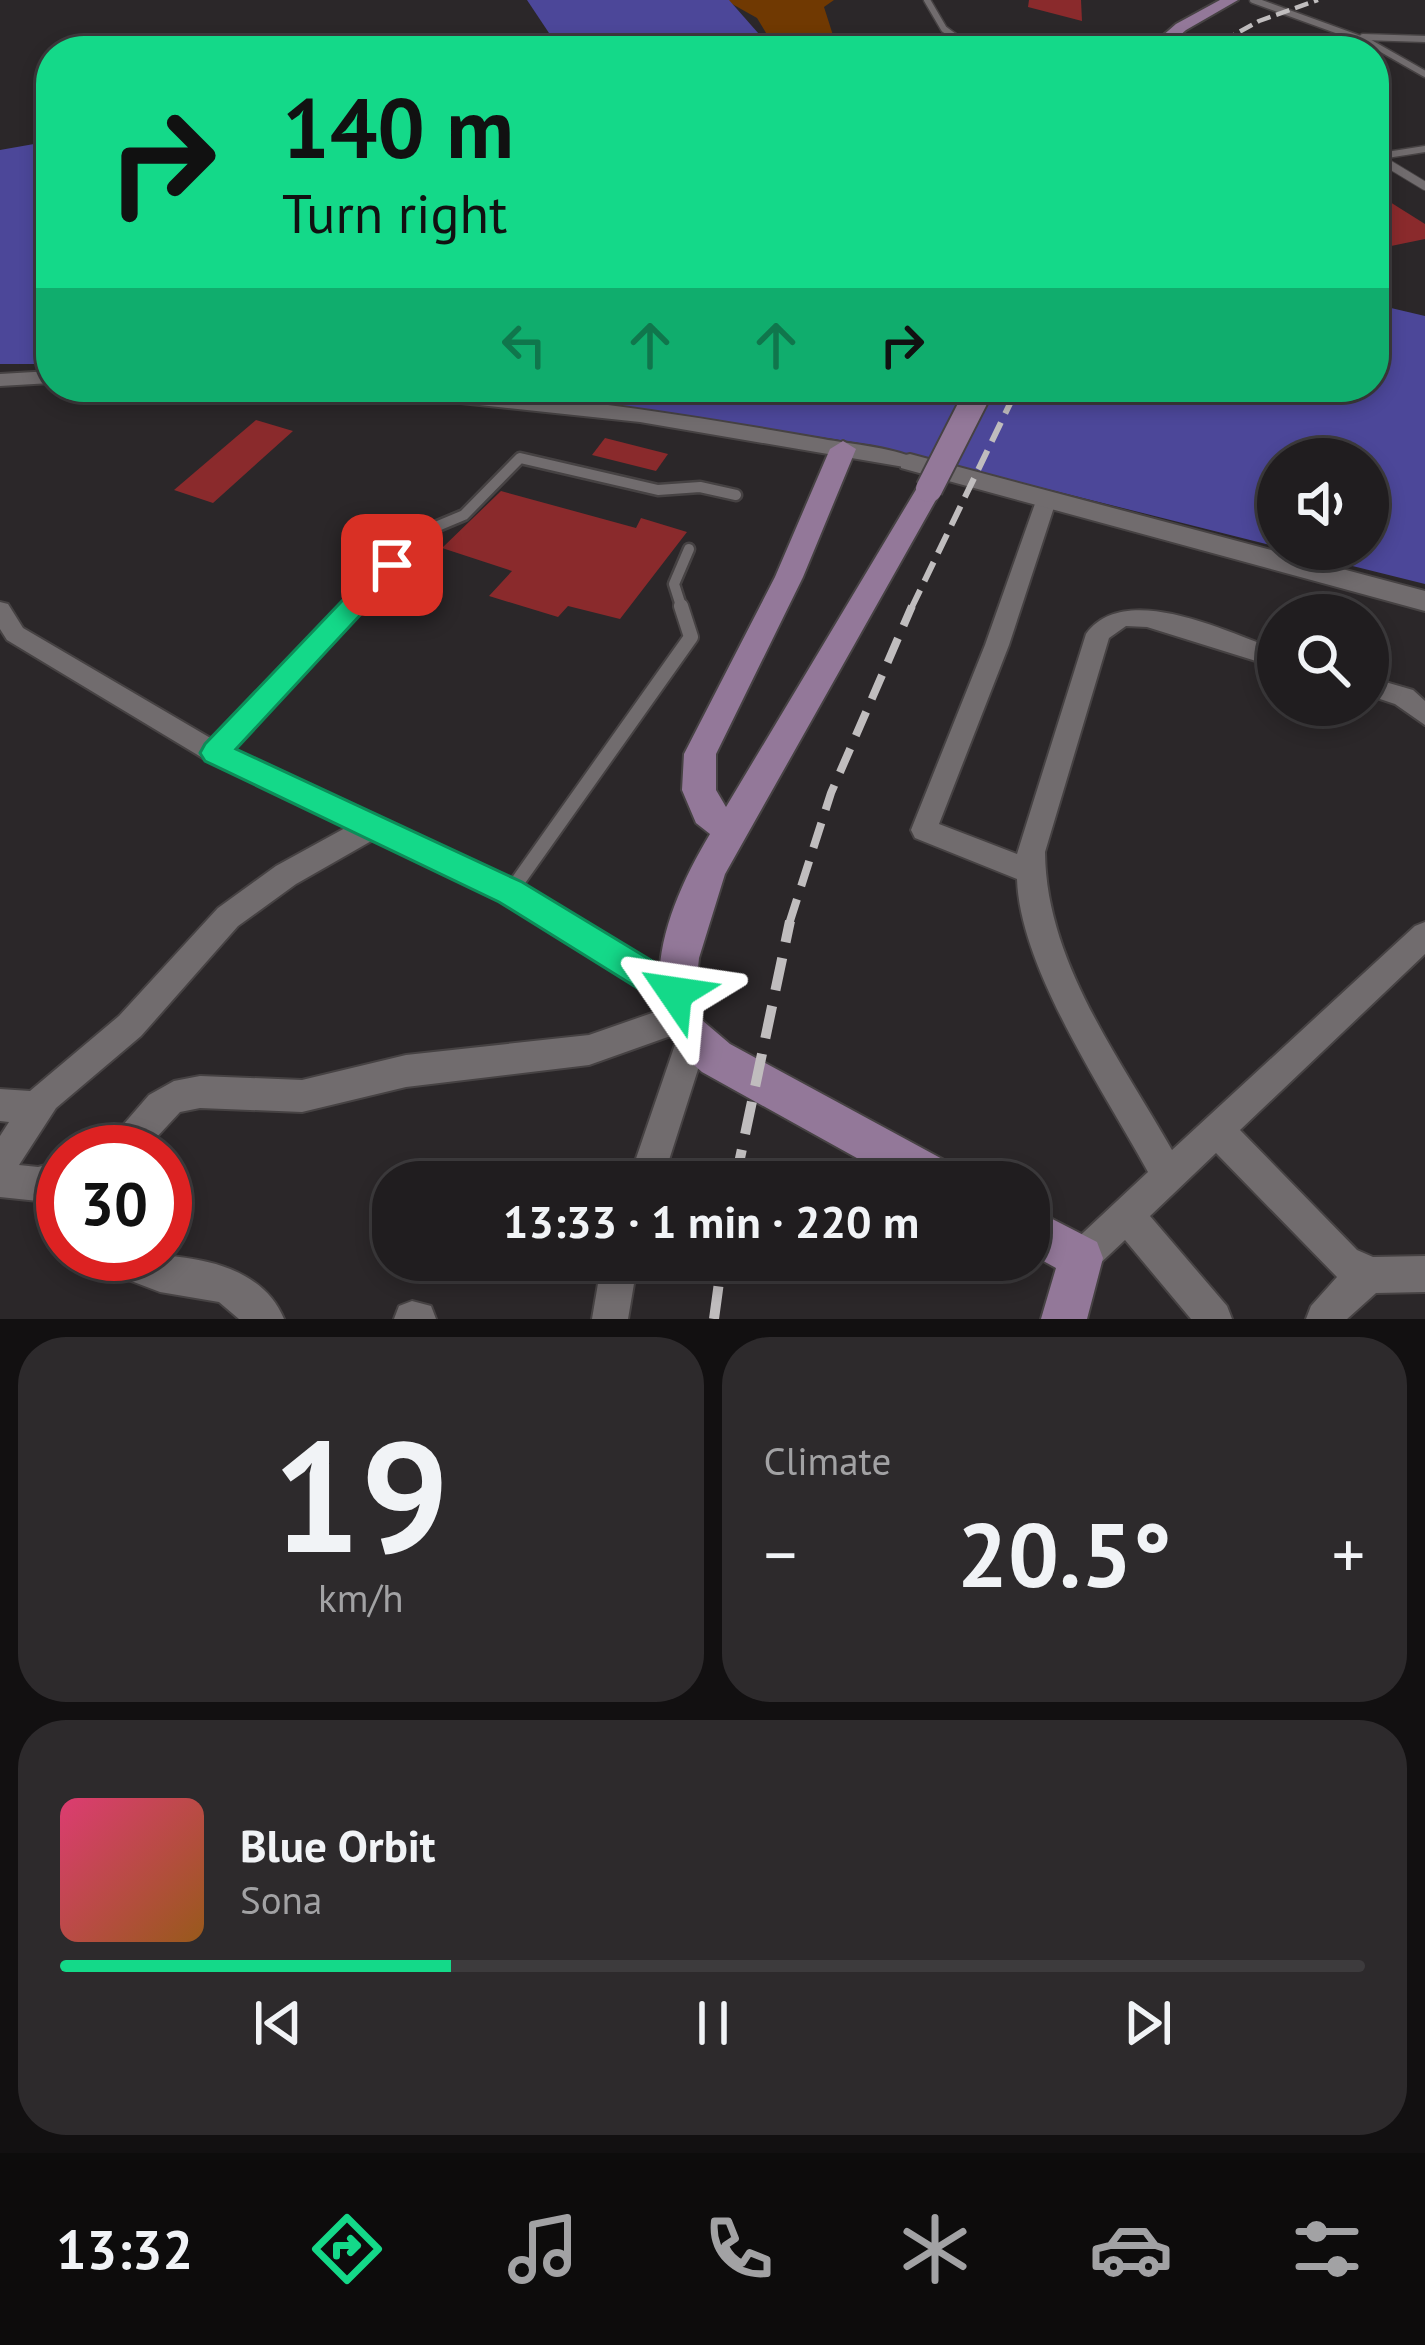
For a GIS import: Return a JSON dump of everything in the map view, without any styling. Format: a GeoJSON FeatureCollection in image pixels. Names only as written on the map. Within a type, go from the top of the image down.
{"type":"FeatureCollection","features":[{"type":"Feature","properties":{"kind":"main road"},"geometry":{"type":"LineString","coordinates":[[1170,36],[1231,0]]}},
{"type":"Feature","properties":{"kind":"main road"},"geometry":{"type":"LineString","coordinates":[[905,1161],[716,1058],[682,1016],[694,909],[730,830],[919,476],[971,402]]}},
{"type":"Feature","properties":{"kind":"main road"},"geometry":{"type":"LineString","coordinates":[[730,830],[708,812],[699,790],[700,754],[789,577],[844,449]]}},
{"type":"Feature","properties":{"kind":"main road"},"geometry":{"type":"LineString","coordinates":[[1050,1241],[1081,1258],[1064,1319]]}},
{"type":"Feature","properties":{"kind":"street"},"geometry":{"type":"LineString","coordinates":[[0,380],[36,378]]}},
{"type":"Feature","properties":{"kind":"street"},"geometry":{"type":"LineString","coordinates":[[553,402],[707,422],[844,449],[919,476],[1000,485],[1425,601]]}},
{"type":"Feature","properties":{"kind":"street"},"geometry":{"type":"LineString","coordinates":[[1028,871],[926,830],[925,825],[997,645],[1047,498]]}},
{"type":"Feature","properties":{"kind":"street"},"geometry":{"type":"LineString","coordinates":[[0,610],[15,634],[215,753],[511,892],[682,1016]]}},
{"type":"Feature","properties":{"kind":"street"},"geometry":{"type":"LineString","coordinates":[[1168,1175],[1046,948],[1032,910],[1028,871],[1098,634],[1126,616],[1257,653]]}},
{"type":"Feature","properties":{"kind":"street"},"geometry":{"type":"LineString","coordinates":[[1389,692],[1404,697],[1425,715]]}},
{"type":"Feature","properties":{"kind":"street"},"geometry":{"type":"LineString","coordinates":[[0,1165],[37,1108],[130,1026],[228,917],[286,874],[372,827]]}},
{"type":"Feature","properties":{"kind":"street"},"geometry":{"type":"LineString","coordinates":[[1081,1258],[1425,935]]}},
{"type":"Feature","properties":{"kind":"street"},"geometry":{"type":"LineString","coordinates":[[144,1125],[175,1097],[221,1092],[302,1096],[406,1071],[589,1051],[682,1016]]}},
{"type":"Feature","properties":{"kind":"street"},"geometry":{"type":"LineString","coordinates":[[650,1161],[682,1016]]}},
{"type":"Feature","properties":{"kind":"street"},"geometry":{"type":"LineString","coordinates":[[0,1105],[37,1108]]}},
{"type":"Feature","properties":{"kind":"street"},"geometry":{"type":"LineString","coordinates":[[1217,1130],[1313,1234],[1371,1275]]}},
{"type":"Feature","properties":{"kind":"street"},"geometry":{"type":"LineString","coordinates":[[0,1180],[36,1184]]}},
{"type":"Feature","properties":{"kind":"street"},"geometry":{"type":"LineString","coordinates":[[1127,1215],[1214,1319]]}},
{"type":"Feature","properties":{"kind":"street"},"geometry":{"type":"LineString","coordinates":[[1324,1319],[1346,1292],[1371,1275],[1425,1274]]}},
{"type":"Feature","properties":{"kind":"street"},"geometry":{"type":"LineString","coordinates":[[192,1279],[227,1285],[266,1319]]}},
{"type":"Feature","properties":{"kind":"street"},"geometry":{"type":"LineString","coordinates":[[610,1319],[616,1281]]}},
{"type":"Feature","properties":{"kind":"lane"},"geometry":{"type":"LineString","coordinates":[[927,0],[954,36]]}},
{"type":"Feature","properties":{"kind":"lane"},"geometry":{"type":"LineString","coordinates":[[1253,0],[1353,36]]}},
{"type":"Feature","properties":{"kind":"lane"},"geometry":{"type":"LineString","coordinates":[[1389,38],[1425,39]]}},
{"type":"Feature","properties":{"kind":"lane"},"geometry":{"type":"LineString","coordinates":[[1389,55],[1425,74]]}},
{"type":"Feature","properties":{"kind":"lane"},"geometry":{"type":"LineString","coordinates":[[1389,154],[1425,149]]}},
{"type":"Feature","properties":{"kind":"lane"},"geometry":{"type":"LineString","coordinates":[[1389,164],[1425,186]]}},
{"type":"Feature","properties":{"kind":"lane"},"geometry":{"type":"LineString","coordinates":[[215,753],[421,533],[464,515],[520,458],[658,490],[700,487],[736,495]]}},
{"type":"Feature","properties":{"kind":"lane"},"geometry":{"type":"LineString","coordinates":[[511,892],[691,637],[674,584],[689,549]]}},
{"type":"Feature","properties":{"kind":"shaded area"},"geometry":{"type":"Polygon","coordinates":[[[527,0],[729,0],[761,36],[551,36],[527,0]]]}},
{"type":"Feature","properties":{"kind":"shaded area"},"geometry":{"type":"Polygon","coordinates":[[[725,0],[834,0],[824,7],[833,36],[768,36],[757,18],[725,0]]]}},
{"type":"Feature","properties":{"kind":"shaded area"},"geometry":{"type":"Polygon","coordinates":[[[36,144],[36,364],[0,364],[0,150],[36,144]]]}},
{"type":"Feature","properties":{"kind":"shaded area"},"geometry":{"type":"Polygon","coordinates":[[[1389,308],[1425,316],[1425,584],[1369,570],[1389,570],[1389,438],[1257,438],[1257,542],[872,445],[595,402],[1389,402],[1389,308]]]}},
{"type":"Feature","properties":{"kind":"building"},"geometry":{"type":"Polygon","coordinates":[[[1029,0],[1081,0],[1082,21],[1028,7],[1029,0]]]}},
{"type":"Feature","properties":{"kind":"building"},"geometry":{"type":"Polygon","coordinates":[[[1389,201],[1425,224],[1425,239],[1391,246],[1389,201]]]}},
{"type":"Feature","properties":{"kind":"building"},"geometry":{"type":"Polygon","coordinates":[[[256,420],[293,431],[213,503],[174,490],[256,420]]]}},
{"type":"Feature","properties":{"kind":"building"},"geometry":{"type":"Polygon","coordinates":[[[605,438],[668,454],[656,471],[592,455],[605,438]]]}},
{"type":"Feature","properties":{"kind":"building"},"geometry":{"type":"Polygon","coordinates":[[[501,491],[636,528],[641,518],[687,532],[620,619],[568,606],[558,617],[489,596],[512,571],[442,548],[501,491]]]}},
{"type":"Feature","properties":{"kind":"railway"},"geometry":{"type":"LineString","coordinates":[[1232,36],[1318,0]]}},
{"type":"Feature","properties":{"kind":"railway"},"geometry":{"type":"LineString","coordinates":[[911,609],[1011,402]]}},
{"type":"Feature","properties":{"kind":"railway"},"geometry":{"type":"LineString","coordinates":[[789,924],[831,793],[912,606]]}},
{"type":"Feature","properties":{"kind":"railway"},"geometry":{"type":"LineString","coordinates":[[739,1161],[790,921]]}},
{"type":"Feature","properties":{"kind":"railway"},"geometry":{"type":"LineString","coordinates":[[714,1319],[719,1281]]}},
{"type":"Feature","properties":{"kind":"route"},"geometry":{"type":"LineString","coordinates":[[392,565],[215,753],[511,892],[675,993]]}}]}
